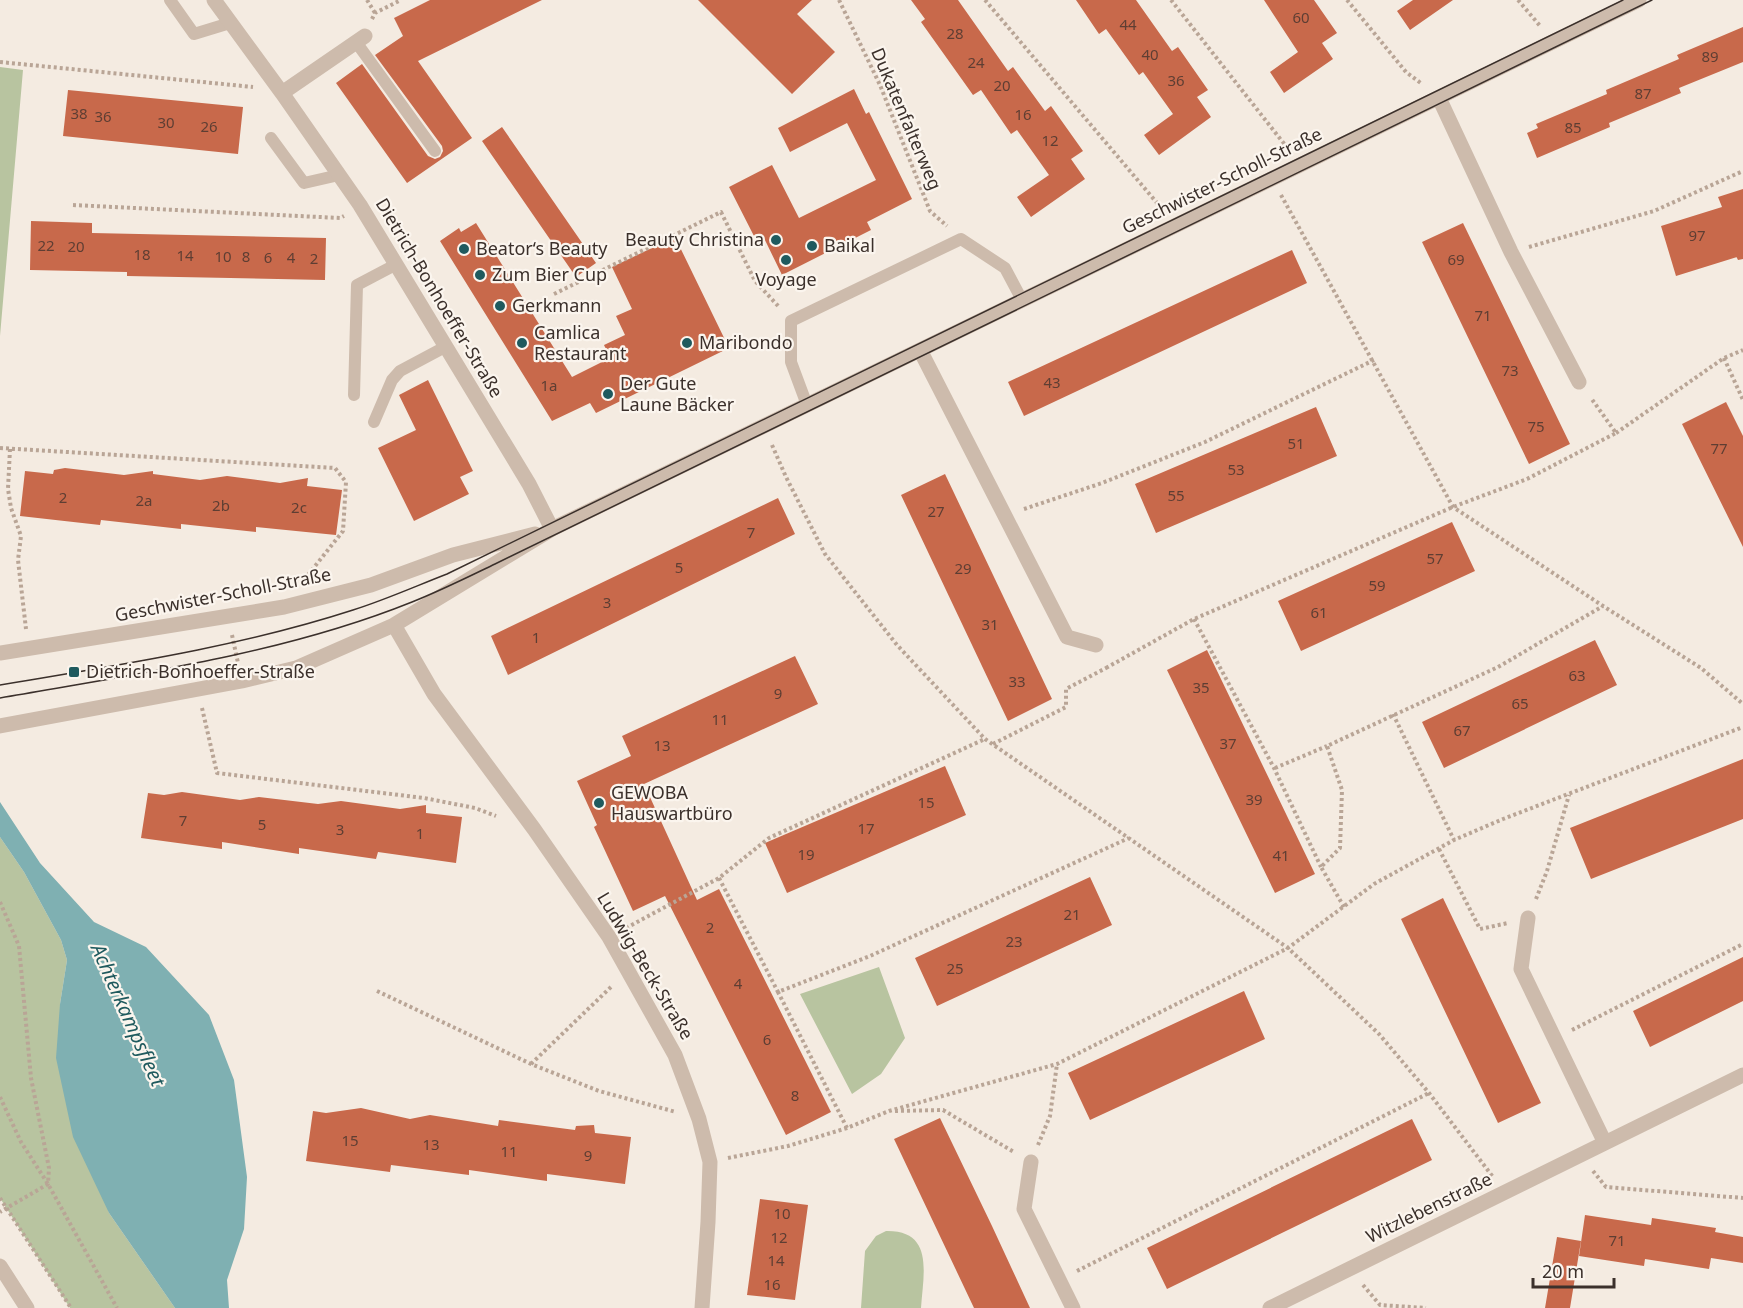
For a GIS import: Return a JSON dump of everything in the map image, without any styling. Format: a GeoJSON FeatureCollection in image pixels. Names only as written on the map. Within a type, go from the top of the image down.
{"type":"FeatureCollection","features":[{"type":"Feature","properties":{"kind":"street","name":"Dietrich-Bonhoeffer-Straße"},"geometry":{"type":"LineString","coordinates":[[214,0],[360,205],[528,484],[552,529]]}},
{"type":"Feature","properties":{"kind":"street","name":"Geschwister-Scholl-Straße"},"geometry":{"type":"LineString","coordinates":[[0,726],[242,681],[296,668],[394,625],[552,529],[1639,0]]}},
{"type":"Feature","properties":{"kind":"street"},"geometry":{"type":"LineString","coordinates":[[282,93],[361,39]]}},
{"type":"Feature","properties":{"kind":"street"},"geometry":{"type":"LineString","coordinates":[[1439,98],[1511,252],[1579,382]]}},
{"type":"Feature","properties":{"kind":"street"},"geometry":{"type":"LineString","coordinates":[[920,350],[1067,637],[1096,645]]}},
{"type":"Feature","properties":{"kind":"street","name":"Geschwister-Scholl-Straße"},"geometry":{"type":"LineString","coordinates":[[0,653],[284,607],[370,585],[453,555],[552,529]]}},
{"type":"Feature","properties":{"kind":"street","name":"Ludwig-Beck-Straße"},"geometry":{"type":"LineString","coordinates":[[394,625],[434,694],[534,829],[609,937],[675,1055],[699,1119],[710,1162],[702,1308]]}},
{"type":"Feature","properties":{"kind":"street"},"geometry":{"type":"LineString","coordinates":[[1528,918],[1521,969],[1605,1143]]}},
{"type":"Feature","properties":{"kind":"street","name":"Witzlebenstraße"},"geometry":{"type":"LineString","coordinates":[[1270,1308],[1743,1075]]}},
{"type":"Feature","properties":{"kind":"street"},"geometry":{"type":"LineString","coordinates":[[1031,1162],[1024,1209],[1073,1308]]}},
{"type":"Feature","properties":{"kind":"street"},"geometry":{"type":"LineString","coordinates":[[0,1266],[27,1308]]}},
{"type":"Feature","properties":{"kind":"lane"},"geometry":{"type":"LineString","coordinates":[[170,0],[194,34],[230,23]]}},
{"type":"Feature","properties":{"kind":"lane"},"geometry":{"type":"LineString","coordinates":[[361,39],[435,151]]}},
{"type":"Feature","properties":{"kind":"lane"},"geometry":{"type":"LineString","coordinates":[[271,138],[304,183],[339,175]]}},
{"type":"Feature","properties":{"kind":"lane"},"geometry":{"type":"LineString","coordinates":[[807,405],[790,362],[791,321],[961,239],[1005,268],[1022,300]]}},
{"type":"Feature","properties":{"kind":"lane"},"geometry":{"type":"LineString","coordinates":[[354,395],[357,285],[395,265]]}},
{"type":"Feature","properties":{"kind":"lane"},"geometry":{"type":"LineString","coordinates":[[374,422],[392,380],[399,371],[445,347]]}},
{"type":"Feature","properties":{"kind":"path"},"geometry":{"type":"LineString","coordinates":[[367,0],[375,13]]}},
{"type":"Feature","properties":{"kind":"path"},"geometry":{"type":"LineString","coordinates":[[361,39],[375,13],[401,0]]}},
{"type":"Feature","properties":{"kind":"path","name":"Dukatenfalterweg"},"geometry":{"type":"LineString","coordinates":[[839,0],[880,85],[930,211],[961,239]]}},
{"type":"Feature","properties":{"kind":"path"},"geometry":{"type":"LineString","coordinates":[[986,0],[1165,213]]}},
{"type":"Feature","properties":{"kind":"path"},"geometry":{"type":"LineString","coordinates":[[1171,0],[1300,165]]}},
{"type":"Feature","properties":{"kind":"path"},"geometry":{"type":"LineString","coordinates":[[1347,0],[1406,72],[1439,98]]}},
{"type":"Feature","properties":{"kind":"path"},"geometry":{"type":"LineString","coordinates":[[1518,0],[1554,41]]}},
{"type":"Feature","properties":{"kind":"path"},"geometry":{"type":"LineString","coordinates":[[0,62],[253,87],[282,93]]}},
{"type":"Feature","properties":{"kind":"path"},"geometry":{"type":"LineString","coordinates":[[1511,252],[1654,211],[1743,171]]}},
{"type":"Feature","properties":{"kind":"path"},"geometry":{"type":"LineString","coordinates":[[1280,192],[1453,507],[1701,668],[1743,704]]}},
{"type":"Feature","properties":{"kind":"path"},"geometry":{"type":"LineString","coordinates":[[72,205],[340,218],[360,205]]}},
{"type":"Feature","properties":{"kind":"path"},"geometry":{"type":"LineString","coordinates":[[554,294],[721,212],[755,281],[791,321]]}},
{"type":"Feature","properties":{"kind":"path"},"geometry":{"type":"LineString","coordinates":[[993,744],[1066,708],[1066,689],[1194,619],[1453,507],[1527,479],[1616,433],[1724,358],[1743,350]]}},
{"type":"Feature","properties":{"kind":"path"},"geometry":{"type":"LineString","coordinates":[[1724,358],[1743,400]]}},
{"type":"Feature","properties":{"kind":"path"},"geometry":{"type":"LineString","coordinates":[[1004,516],[1102,483],[1205,442],[1374,360]]}},
{"type":"Feature","properties":{"kind":"path"},"geometry":{"type":"LineString","coordinates":[[1579,382],[1616,433]]}},
{"type":"Feature","properties":{"kind":"path"},"geometry":{"type":"LineString","coordinates":[[764,426],[786,477],[825,554],[897,645],[985,739],[1288,948],[1379,1034],[1430,1093],[1504,1192]]}},
{"type":"Feature","properties":{"kind":"path"},"geometry":{"type":"LineString","coordinates":[[0,448],[335,468],[346,482],[343,531],[284,607]]}},
{"type":"Feature","properties":{"kind":"path"},"geometry":{"type":"LineString","coordinates":[[10,449],[8,489],[11,508],[21,536],[18,560],[29,650]]}},
{"type":"Feature","properties":{"kind":"path"},"geometry":{"type":"LineString","coordinates":[[1274,768],[1498,668],[1603,606]]}},
{"type":"Feature","properties":{"kind":"path"},"geometry":{"type":"LineString","coordinates":[[1194,619],[1274,768],[1321,867],[1344,908]]}},
{"type":"Feature","properties":{"kind":"path"},"geometry":{"type":"LineString","coordinates":[[234,641],[237,654]]}},
{"type":"Feature","properties":{"kind":"path"},"geometry":{"type":"LineString","coordinates":[[1096,645],[1106,668]]}},
{"type":"Feature","properties":{"kind":"path"},"geometry":{"type":"LineString","coordinates":[[197,689],[217,772],[424,798],[475,808],[534,829]]}},
{"type":"Feature","properties":{"kind":"path"},"geometry":{"type":"LineString","coordinates":[[1393,714],[1454,840]]}},
{"type":"Feature","properties":{"kind":"path"},"geometry":{"type":"LineString","coordinates":[[710,1162],[788,1146],[889,1112],[1057,1065],[1288,948],[1374,884],[1454,840],[1743,727]]}},
{"type":"Feature","properties":{"kind":"path"},"geometry":{"type":"LineString","coordinates":[[609,937],[719,878],[770,837],[985,739]]}},
{"type":"Feature","properties":{"kind":"path"},"geometry":{"type":"LineString","coordinates":[[1321,867],[1340,848],[1342,790],[1327,746]]}},
{"type":"Feature","properties":{"kind":"path"},"geometry":{"type":"LineString","coordinates":[[1439,849],[1480,929],[1528,918],[1547,871],[1569,795]]}},
{"type":"Feature","properties":{"kind":"path"},"geometry":{"type":"LineString","coordinates":[[778,992],[870,956],[1130,838]]}},
{"type":"Feature","properties":{"kind":"path"},"geometry":{"type":"LineString","coordinates":[[719,878],[847,1128]]}},
{"type":"Feature","properties":{"kind":"path"},"geometry":{"type":"LineString","coordinates":[[0,902],[19,946],[30,1078],[49,1168],[48,1184]]}},
{"type":"Feature","properties":{"kind":"path"},"geometry":{"type":"LineString","coordinates":[[1556,1039],[1743,944]]}},
{"type":"Feature","properties":{"kind":"path"},"geometry":{"type":"LineString","coordinates":[[531,1064],[628,971]]}},
{"type":"Feature","properties":{"kind":"path"},"geometry":{"type":"LineString","coordinates":[[377,991],[531,1064],[599,1091],[699,1119]]}},
{"type":"Feature","properties":{"kind":"path"},"geometry":{"type":"LineString","coordinates":[[889,1112],[943,1110],[1031,1162],[1050,1116],[1057,1065]]}},
{"type":"Feature","properties":{"kind":"path"},"geometry":{"type":"LineString","coordinates":[[1059,1279],[1430,1093]]}},
{"type":"Feature","properties":{"kind":"path"},"geometry":{"type":"LineString","coordinates":[[0,1097],[21,1142],[48,1184],[117,1308]]}},
{"type":"Feature","properties":{"kind":"path"},"geometry":{"type":"LineString","coordinates":[[1581,1155],[1606,1187],[1743,1198]]}},
{"type":"Feature","properties":{"kind":"path"},"geometry":{"type":"LineString","coordinates":[[0,1212],[48,1184]]}},
{"type":"Feature","properties":{"kind":"path"},"geometry":{"type":"LineString","coordinates":[[0,1198],[71,1308]]}},
{"type":"Feature","properties":{"kind":"path"},"geometry":{"type":"LineString","coordinates":[[1349,1269],[1380,1305],[1426,1308]]}},
{"type":"Feature","properties":{"kind":"green space"},"geometry":{"type":"Polygon","coordinates":[[[0,67],[23,70],[0,336],[0,67]]]}},
{"type":"Feature","properties":{"kind":"green space"},"geometry":{"type":"Polygon","coordinates":[[[0,837],[24,872],[61,940],[67,960],[60,1004],[109,1213],[175,1308],[70,1308],[0,1198],[0,837]]]}},
{"type":"Feature","properties":{"kind":"green space"},"geometry":{"type":"Polygon","coordinates":[[[879,967],[905,1038],[881,1074],[852,1094],[800,994],[879,967]]]}},
{"type":"Feature","properties":{"kind":"green space"},"geometry":{"type":"Polygon","coordinates":[[[886,1231],[902,1233],[912,1238],[919,1246],[924,1269],[921,1308],[861,1308],[865,1251],[876,1236],[886,1231]]]}},
{"type":"Feature","properties":{"kind":"water","name":"Achterkampsfleet"},"geometry":{"type":"Polygon","coordinates":[[[0,802],[40,863],[94,922],[146,947],[209,1015],[234,1080],[247,1177],[244,1229],[227,1280],[229,1308],[175,1308],[109,1213],[73,1137],[56,1058],[60,1004],[67,960],[61,940],[24,872],[0,837],[0,802]]]}},
{"type":"Feature","properties":{"kind":"building"},"geometry":{"type":"Polygon","coordinates":[[[430,0],[542,0],[418,61],[472,138],[407,183],[336,83],[362,64],[428,156],[435,159],[440,157],[443,151],[442,146],[375,55],[403,36],[394,18],[430,0]]]}},
{"type":"Feature","properties":{"kind":"building"},"geometry":{"type":"Polygon","coordinates":[[[698,0],[812,0],[797,14],[835,52],[792,94],[698,0]]]}},
{"type":"Feature","properties":{"kind":"building"},"geometry":{"type":"Polygon","coordinates":[[[911,0],[958,0],[1008,71],[1013,67],[1045,111],[1051,106],[1083,151],[1071,159],[1085,179],[1031,217],[1017,197],[1049,175],[1017,130],[1011,134],[981,90],[973,95],[921,22],[925,19],[911,0]]]}},
{"type":"Feature","properties":{"kind":"building"},"geometry":{"type":"Polygon","coordinates":[[[1076,0],[1136,0],[1172,51],[1178,47],[1208,90],[1197,97],[1211,117],[1159,155],[1144,135],[1173,114],[1143,72],[1139,75],[1106,29],[1099,34],[1076,0]]]}},
{"type":"Feature","properties":{"kind":"building"},"geometry":{"type":"Polygon","coordinates":[[[1264,0],[1314,0],[1337,33],[1322,43],[1333,59],[1284,93],[1270,72],[1298,52],[1264,0]]]}},
{"type":"Feature","properties":{"kind":"building"},"geometry":{"type":"Polygon","coordinates":[[[1413,0],[1453,0],[1410,30],[1397,11],[1413,0]]]}},
{"type":"Feature","properties":{"kind":"building"},"geometry":{"type":"Polygon","coordinates":[[[1743,27],[1743,62],[1679,88],[1681,93],[1609,123],[1610,127],[1537,158],[1527,133],[1538,128],[1536,124],[1607,94],[1606,90],[1679,59],[1677,55],[1743,27]]]}},
{"type":"Feature","properties":{"kind":"building"},"geometry":{"type":"Polygon","coordinates":[[[854,89],[866,114],[869,112],[912,199],[867,222],[871,230],[782,275],[763,236],[756,240],[729,187],[772,165],[799,218],[876,180],[847,123],[790,152],[778,128],[854,89]]]}},
{"type":"Feature","properties":{"kind":"building"},"geometry":{"type":"Polygon","coordinates":[[[68,90],[243,107],[238,154],[63,136],[68,90]]]}},
{"type":"Feature","properties":{"kind":"building"},"geometry":{"type":"Polygon","coordinates":[[[502,127],[596,263],[576,277],[482,141],[502,127]]]}},
{"type":"Feature","properties":{"kind":"building"},"geometry":{"type":"Polygon","coordinates":[[[1743,189],[1743,259],[1738,260],[1737,257],[1676,276],[1661,226],[1722,207],[1718,197],[1743,189]]]}},
{"type":"Feature","properties":{"kind":"building"},"geometry":{"type":"Polygon","coordinates":[[[31,221],[92,223],[92,233],[326,238],[325,280],[127,276],[127,272],[30,270],[31,221]]]}},
{"type":"Feature","properties":{"kind":"building"},"geometry":{"type":"Polygon","coordinates":[[[476,223],[572,377],[610,358],[604,345],[625,335],[616,316],[632,309],[612,267],[675,237],[729,348],[596,413],[590,403],[552,421],[440,241],[459,228],[461,232],[476,223]]]}},
{"type":"Feature","properties":{"kind":"building"},"geometry":{"type":"Polygon","coordinates":[[[1463,223],[1570,444],[1529,464],[1422,242],[1463,223]]]}},
{"type":"Feature","properties":{"kind":"building"},"geometry":{"type":"Polygon","coordinates":[[[1292,250],[1307,283],[1024,416],[1008,382],[1292,250]]]}},
{"type":"Feature","properties":{"kind":"building"},"geometry":{"type":"Polygon","coordinates":[[[428,380],[473,471],[460,477],[469,494],[414,521],[378,448],[416,430],[399,395],[428,380]]]}},
{"type":"Feature","properties":{"kind":"building"},"geometry":{"type":"Polygon","coordinates":[[[1726,402],[1743,436],[1743,547],[1682,424],[1726,402]]]}},
{"type":"Feature","properties":{"kind":"building"},"geometry":{"type":"Polygon","coordinates":[[[1316,407],[1337,456],[1156,533],[1135,484],[1316,407]]]}},
{"type":"Feature","properties":{"kind":"building"},"geometry":{"type":"Polygon","coordinates":[[[65,468],[124,475],[153,471],[153,474],[200,480],[227,476],[280,483],[308,478],[307,486],[342,490],[336,535],[256,527],[256,532],[181,524],[181,529],[101,520],[100,525],[20,516],[25,471],[53,474],[54,470],[65,468]]]}},
{"type":"Feature","properties":{"kind":"building"},"geometry":{"type":"Polygon","coordinates":[[[945,474],[1052,699],[1008,721],[901,495],[945,474]]]}},
{"type":"Feature","properties":{"kind":"building"},"geometry":{"type":"Polygon","coordinates":[[[778,498],[795,534],[508,675],[491,636],[778,498]]]}},
{"type":"Feature","properties":{"kind":"building"},"geometry":{"type":"Polygon","coordinates":[[[1452,522],[1475,571],[1301,651],[1278,601],[1452,522]]]}},
{"type":"Feature","properties":{"kind":"building"},"geometry":{"type":"Polygon","coordinates":[[[1595,640],[1617,685],[1444,768],[1422,722],[1595,640]]]}},
{"type":"Feature","properties":{"kind":"building"},"geometry":{"type":"Polygon","coordinates":[[[1207,650],[1315,874],[1275,893],[1167,670],[1207,650]]]}},
{"type":"Feature","properties":{"kind":"building"},"geometry":{"type":"Polygon","coordinates":[[[795,656],[818,704],[644,784],[697,900],[719,889],[831,1112],[786,1135],[665,896],[633,911],[594,827],[597,825],[577,781],[631,756],[622,736],[795,656]]]}},
{"type":"Feature","properties":{"kind":"building"},"geometry":{"type":"Polygon","coordinates":[[[1743,759],[1743,819],[1591,879],[1570,828],[1743,759]]]}},
{"type":"Feature","properties":{"kind":"building"},"geometry":{"type":"Polygon","coordinates":[[[945,766],[966,815],[787,893],[765,843],[945,766]]]}},
{"type":"Feature","properties":{"kind":"building"},"geometry":{"type":"Polygon","coordinates":[[[182,792],[240,800],[259,797],[318,804],[341,801],[400,809],[426,805],[426,813],[462,817],[456,863],[378,852],[376,859],[299,848],[299,854],[222,842],[222,849],[141,838],[148,793],[164,795],[182,792]]]}},
{"type":"Feature","properties":{"kind":"building"},"geometry":{"type":"Polygon","coordinates":[[[1090,877],[1112,925],[937,1006],[915,958],[1090,877]]]}},
{"type":"Feature","properties":{"kind":"building"},"geometry":{"type":"Polygon","coordinates":[[[1443,898],[1541,1103],[1498,1123],[1401,919],[1443,898]]]}},
{"type":"Feature","properties":{"kind":"building"},"geometry":{"type":"Polygon","coordinates":[[[1743,957],[1743,1001],[1650,1047],[1633,1011],[1743,957]]]}},
{"type":"Feature","properties":{"kind":"building"},"geometry":{"type":"Polygon","coordinates":[[[1244,991],[1265,1039],[1090,1120],[1068,1073],[1244,991]]]}},
{"type":"Feature","properties":{"kind":"building"},"geometry":{"type":"Polygon","coordinates":[[[361,1108],[410,1119],[430,1115],[498,1126],[499,1120],[575,1130],[576,1126],[594,1125],[595,1133],[631,1137],[625,1184],[547,1174],[547,1181],[469,1170],[469,1175],[391,1165],[390,1172],[306,1161],[313,1111],[326,1113],[361,1108]]]}},
{"type":"Feature","properties":{"kind":"building"},"geometry":{"type":"Polygon","coordinates":[[[940,1118],[1030,1308],[974,1308],[894,1139],[940,1118]]]}},
{"type":"Feature","properties":{"kind":"building"},"geometry":{"type":"Polygon","coordinates":[[[1412,1119],[1432,1160],[1167,1289],[1147,1248],[1412,1119]]]}},
{"type":"Feature","properties":{"kind":"building"},"geometry":{"type":"Polygon","coordinates":[[[760,1199],[808,1205],[795,1300],[747,1295],[760,1199]]]}},
{"type":"Feature","properties":{"kind":"building"},"geometry":{"type":"Polygon","coordinates":[[[1585,1215],[1651,1225],[1652,1218],[1716,1228],[1715,1232],[1743,1237],[1743,1263],[1711,1258],[1709,1269],[1645,1259],[1644,1266],[1579,1256],[1585,1215]]]}},
{"type":"Feature","properties":{"kind":"building"},"geometry":{"type":"Polygon","coordinates":[[[1557,1237],[1581,1241],[1570,1308],[1545,1308],[1557,1237]]]}},
{"type":"Feature","properties":{"kind":"tram line"},"geometry":{"type":"LineString","coordinates":[[0,685],[178,654],[266,635],[365,606],[447,574],[1623,0]]}},
{"type":"Feature","properties":{"kind":"tram line"},"geometry":{"type":"LineString","coordinates":[[0,698],[157,671],[261,649],[363,620],[422,598],[1652,0]]}},
{"type":"Feature","properties":{"kind":"place","name":"Beauty Christina"},"geometry":{"type":"Point","coordinates":[776,240]}},
{"type":"Feature","properties":{"kind":"place","name":"Baikal"},"geometry":{"type":"Point","coordinates":[812,246]}},
{"type":"Feature","properties":{"kind":"place","name":"Beator‘s Beauty"},"geometry":{"type":"Point","coordinates":[464,249]}},
{"type":"Feature","properties":{"kind":"place","name":"Voyage"},"geometry":{"type":"Point","coordinates":[786,260]}},
{"type":"Feature","properties":{"kind":"place","name":"Zum Bier Cup"},"geometry":{"type":"Point","coordinates":[480,275]}},
{"type":"Feature","properties":{"kind":"place","name":"Gerkmann"},"geometry":{"type":"Point","coordinates":[500,306]}},
{"type":"Feature","properties":{"kind":"place","name":"Camlica Restaurant"},"geometry":{"type":"Point","coordinates":[522,343]}},
{"type":"Feature","properties":{"kind":"place","name":"Maribondo"},"geometry":{"type":"Point","coordinates":[687,343]}},
{"type":"Feature","properties":{"kind":"place","name":"Der Gute Laune Bäcker"},"geometry":{"type":"Point","coordinates":[608,394]}},
{"type":"Feature","properties":{"kind":"place","name":"Dietrich-Bonhoeffer-Straße"},"geometry":{"type":"Point","coordinates":[74,672]}},
{"type":"Feature","properties":{"kind":"place","name":"GEWOBA Hauswartbüro"},"geometry":{"type":"Point","coordinates":[599,803]}}]}
